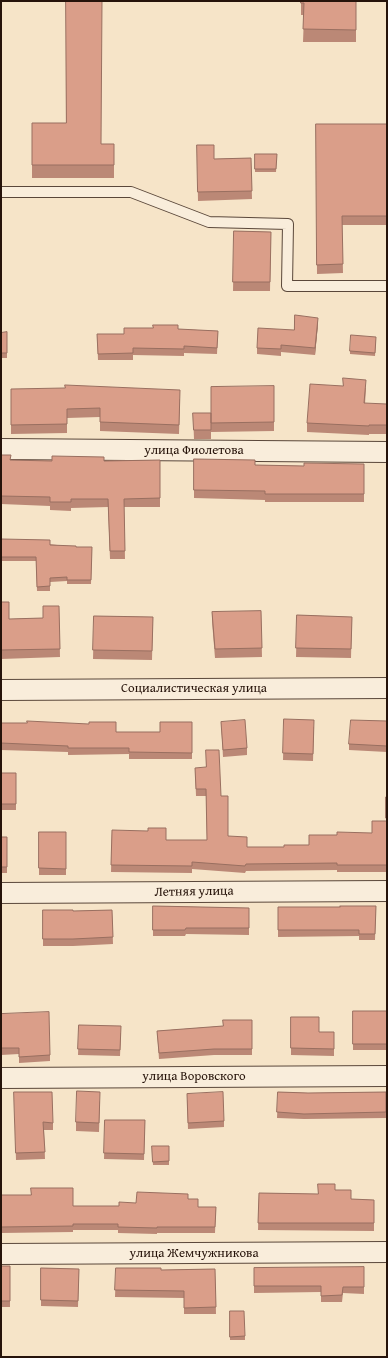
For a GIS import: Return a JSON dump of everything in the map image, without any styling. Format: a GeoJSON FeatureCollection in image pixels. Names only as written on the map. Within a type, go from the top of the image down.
{"type":"FeatureCollection","features":[{"type":"Feature","properties":{"kind":"street","name":"улица Фиолетова"},"geometry":{"type":"LineString","coordinates":[[1,449],[387,452]]}},
{"type":"Feature","properties":{"kind":"street","name":"Социалистическая улица"},"geometry":{"type":"LineString","coordinates":[[1,690],[387,688]]}},
{"type":"Feature","properties":{"kind":"street","name":"Летняя улица"},"geometry":{"type":"LineString","coordinates":[[1,893],[387,891]]}},
{"type":"Feature","properties":{"kind":"street","name":"улица Воровского"},"geometry":{"type":"LineString","coordinates":[[1,1078],[387,1076]]}},
{"type":"Feature","properties":{"kind":"street","name":"улица Жемчужникова"},"geometry":{"type":"LineString","coordinates":[[1,1254],[247,1254],[387,1252]]}},
{"type":"Feature","properties":{"kind":"lane"},"geometry":{"type":"LineString","coordinates":[[1,192],[131,192],[209,222],[288,224],[287,286],[387,286]]}},
{"type":"Feature","properties":{"kind":"building"},"geometry":{"type":"Polygon","coordinates":[[[66,1],[102,1],[101,144],[114,144],[114,165],[32,165],[32,123],[66,123],[66,1]]]}},
{"type":"Feature","properties":{"kind":"building"},"geometry":{"type":"Polygon","coordinates":[[[301,1],[356,1],[356,30],[303,29],[304,3],[301,3],[301,1]]]}},
{"type":"Feature","properties":{"kind":"building"},"geometry":{"type":"Polygon","coordinates":[[[316,124],[387,124],[387,216],[342,216],[343,264],[317,265],[316,124]]]}},
{"type":"Feature","properties":{"kind":"building"},"geometry":{"type":"Polygon","coordinates":[[[197,145],[214,145],[214,159],[251,158],[252,191],[198,192],[197,145]]]}},
{"type":"Feature","properties":{"kind":"building"},"geometry":{"type":"Polygon","coordinates":[[[255,154],[277,154],[276,169],[255,169],[255,154]]]}},
{"type":"Feature","properties":{"kind":"building"},"geometry":{"type":"Polygon","coordinates":[[[234,231],[271,232],[270,282],[233,282],[234,231]]]}},
{"type":"Feature","properties":{"kind":"building"},"geometry":{"type":"Polygon","coordinates":[[[295,315],[318,318],[315,348],[281,345],[281,349],[257,348],[258,328],[294,330],[295,315]]]}},
{"type":"Feature","properties":{"kind":"building"},"geometry":{"type":"Polygon","coordinates":[[[153,325],[178,325],[178,329],[218,331],[217,348],[184,346],[184,349],[133,348],[133,353],[98,354],[97,334],[124,334],[124,328],[153,328],[153,325]]]}},
{"type":"Feature","properties":{"kind":"building"},"geometry":{"type":"Polygon","coordinates":[[[7,332],[7,353],[1,353],[1,333],[7,332]]]}},
{"type":"Feature","properties":{"kind":"building"},"geometry":{"type":"Polygon","coordinates":[[[351,335],[376,337],[375,353],[350,351],[351,335]]]}},
{"type":"Feature","properties":{"kind":"building"},"geometry":{"type":"Polygon","coordinates":[[[343,378],[366,380],[364,403],[387,404],[387,425],[369,426],[307,423],[310,384],[343,386],[343,378]]]}},
{"type":"Feature","properties":{"kind":"building"},"geometry":{"type":"Polygon","coordinates":[[[65,385],[180,390],[179,425],[100,422],[100,408],[67,409],[67,424],[11,425],[11,389],[65,388],[65,385]]]}},
{"type":"Feature","properties":{"kind":"building"},"geometry":{"type":"Polygon","coordinates":[[[274,386],[274,422],[211,423],[211,387],[274,386]]]}},
{"type":"Feature","properties":{"kind":"building"},"geometry":{"type":"Polygon","coordinates":[[[193,413],[211,413],[211,430],[194,430],[193,413]]]}},
{"type":"Feature","properties":{"kind":"building"},"geometry":{"type":"Polygon","coordinates":[[[1,455],[11,455],[10,460],[52,461],[52,456],[104,457],[104,461],[160,460],[160,498],[124,499],[125,551],[110,551],[108,499],[71,499],[71,502],[50,502],[50,497],[1,496],[1,455]]]}},
{"type":"Feature","properties":{"kind":"building"},"geometry":{"type":"Polygon","coordinates":[[[194,459],[255,460],[255,465],[304,466],[304,463],[364,464],[364,494],[265,494],[265,491],[194,490],[194,459]]]}},
{"type":"Feature","properties":{"kind":"building"},"geometry":{"type":"Polygon","coordinates":[[[1,539],[50,540],[50,545],[92,547],[91,580],[67,580],[67,577],[50,578],[50,586],[37,587],[36,557],[1,557],[1,539]]]}},
{"type":"Feature","properties":{"kind":"building"},"geometry":{"type":"Polygon","coordinates":[[[1,602],[9,602],[9,619],[43,618],[43,606],[59,606],[60,649],[1,650],[1,602]]]}},
{"type":"Feature","properties":{"kind":"building"},"geometry":{"type":"Polygon","coordinates":[[[261,611],[262,648],[215,649],[212,612],[261,611]]]}},
{"type":"Feature","properties":{"kind":"building"},"geometry":{"type":"Polygon","coordinates":[[[297,615],[352,617],[351,649],[296,648],[297,615]]]}},
{"type":"Feature","properties":{"kind":"building"},"geometry":{"type":"Polygon","coordinates":[[[94,616],[153,617],[152,651],[93,650],[94,616]]]}},
{"type":"Feature","properties":{"kind":"building"},"geometry":{"type":"Polygon","coordinates":[[[284,719],[314,720],[313,754],[283,753],[284,719]]]}},
{"type":"Feature","properties":{"kind":"building"},"geometry":{"type":"Polygon","coordinates":[[[245,720],[247,748],[223,750],[221,722],[245,720]]]}},
{"type":"Feature","properties":{"kind":"building"},"geometry":{"type":"Polygon","coordinates":[[[351,720],[387,721],[387,746],[349,744],[351,720]]]}},
{"type":"Feature","properties":{"kind":"building"},"geometry":{"type":"Polygon","coordinates":[[[27,721],[89,724],[89,722],[116,722],[116,732],[160,732],[160,722],[192,722],[192,753],[129,752],[129,748],[68,748],[68,746],[1,743],[1,723],[27,723],[27,721]]]}},
{"type":"Feature","properties":{"kind":"building"},"geometry":{"type":"Polygon","coordinates":[[[206,750],[219,750],[221,796],[228,796],[228,836],[247,837],[247,847],[309,845],[309,835],[337,835],[337,832],[372,833],[372,821],[387,821],[387,865],[337,865],[337,863],[246,864],[245,866],[192,862],[192,866],[111,865],[112,830],[148,831],[148,828],[166,828],[166,840],[207,840],[206,789],[196,789],[195,768],[206,767],[206,750]]]}},
{"type":"Feature","properties":{"kind":"building"},"geometry":{"type":"Polygon","coordinates":[[[1,773],[16,773],[16,804],[1,804],[1,773]]]}},
{"type":"Feature","properties":{"kind":"building"},"geometry":{"type":"Polygon","coordinates":[[[387,797],[387,818],[386,818],[387,797]]]}},
{"type":"Feature","properties":{"kind":"building"},"geometry":{"type":"Polygon","coordinates":[[[39,832],[66,832],[66,869],[39,868],[39,832]]]}},
{"type":"Feature","properties":{"kind":"building"},"geometry":{"type":"Polygon","coordinates":[[[1,837],[7,837],[7,867],[1,867],[1,837]]]}},
{"type":"Feature","properties":{"kind":"building"},"geometry":{"type":"Polygon","coordinates":[[[153,906],[249,908],[249,928],[186,928],[185,930],[153,930],[153,906]]]}},
{"type":"Feature","properties":{"kind":"building"},"geometry":{"type":"Polygon","coordinates":[[[376,906],[375,934],[359,934],[359,930],[278,930],[278,907],[376,906]]]}},
{"type":"Feature","properties":{"kind":"building"},"geometry":{"type":"Polygon","coordinates":[[[43,910],[112,910],[113,937],[43,939],[43,910]]]}},
{"type":"Feature","properties":{"kind":"building"},"geometry":{"type":"Polygon","coordinates":[[[353,1011],[387,1011],[387,1044],[353,1044],[353,1011]]]}},
{"type":"Feature","properties":{"kind":"building"},"geometry":{"type":"Polygon","coordinates":[[[49,1012],[50,1055],[19,1057],[19,1048],[1,1048],[1,1014],[49,1012]]]}},
{"type":"Feature","properties":{"kind":"building"},"geometry":{"type":"Polygon","coordinates":[[[291,1017],[319,1017],[319,1032],[334,1032],[334,1049],[291,1048],[291,1017]]]}},
{"type":"Feature","properties":{"kind":"building"},"geometry":{"type":"Polygon","coordinates":[[[223,1020],[252,1020],[252,1049],[214,1049],[159,1053],[157,1031],[223,1026],[223,1020]]]}},
{"type":"Feature","properties":{"kind":"building"},"geometry":{"type":"Polygon","coordinates":[[[79,1025],[121,1026],[120,1050],[78,1049],[79,1025]]]}},
{"type":"Feature","properties":{"kind":"building"},"geometry":{"type":"Polygon","coordinates":[[[77,1091],[100,1092],[99,1123],[76,1122],[77,1091]]]}},
{"type":"Feature","properties":{"kind":"building"},"geometry":{"type":"Polygon","coordinates":[[[14,1092],[52,1092],[53,1123],[43,1122],[45,1152],[16,1153],[14,1092]]]}},
{"type":"Feature","properties":{"kind":"building"},"geometry":{"type":"Polygon","coordinates":[[[223,1092],[224,1121],[188,1123],[187,1094],[223,1092]]]}},
{"type":"Feature","properties":{"kind":"building"},"geometry":{"type":"Polygon","coordinates":[[[278,1092],[386,1092],[386,1112],[304,1114],[277,1112],[278,1092]]]}},
{"type":"Feature","properties":{"kind":"building"},"geometry":{"type":"Polygon","coordinates":[[[105,1120],[145,1120],[144,1154],[104,1153],[105,1120]]]}},
{"type":"Feature","properties":{"kind":"building"},"geometry":{"type":"Polygon","coordinates":[[[152,1146],[169,1146],[169,1161],[153,1162],[152,1146]]]}},
{"type":"Feature","properties":{"kind":"building"},"geometry":{"type":"Polygon","coordinates":[[[318,1184],[335,1184],[335,1190],[351,1190],[351,1199],[374,1200],[374,1223],[258,1223],[259,1193],[318,1194],[318,1184]]]}},
{"type":"Feature","properties":{"kind":"building"},"geometry":{"type":"Polygon","coordinates":[[[31,1188],[73,1188],[73,1206],[119,1206],[119,1202],[136,1203],[137,1192],[188,1194],[188,1199],[198,1199],[198,1207],[216,1207],[215,1227],[157,1228],[118,1227],[118,1224],[73,1224],[73,1226],[1,1227],[1,1195],[31,1195],[31,1188]]]}},
{"type":"Feature","properties":{"kind":"building"},"geometry":{"type":"Polygon","coordinates":[[[1,1266],[10,1266],[10,1301],[1,1301],[1,1266]]]}},
{"type":"Feature","properties":{"kind":"building"},"geometry":{"type":"Polygon","coordinates":[[[364,1267],[364,1287],[343,1287],[342,1295],[321,1296],[321,1286],[254,1286],[254,1268],[364,1267]]]}},
{"type":"Feature","properties":{"kind":"building"},"geometry":{"type":"Polygon","coordinates":[[[41,1268],[79,1269],[78,1301],[41,1300],[41,1268]]]}},
{"type":"Feature","properties":{"kind":"building"},"geometry":{"type":"Polygon","coordinates":[[[116,1268],[161,1268],[161,1270],[215,1269],[216,1307],[184,1308],[184,1291],[115,1290],[116,1268]]]}},
{"type":"Feature","properties":{"kind":"building"},"geometry":{"type":"Polygon","coordinates":[[[230,1311],[244,1311],[245,1336],[230,1337],[230,1311]]]}}]}
